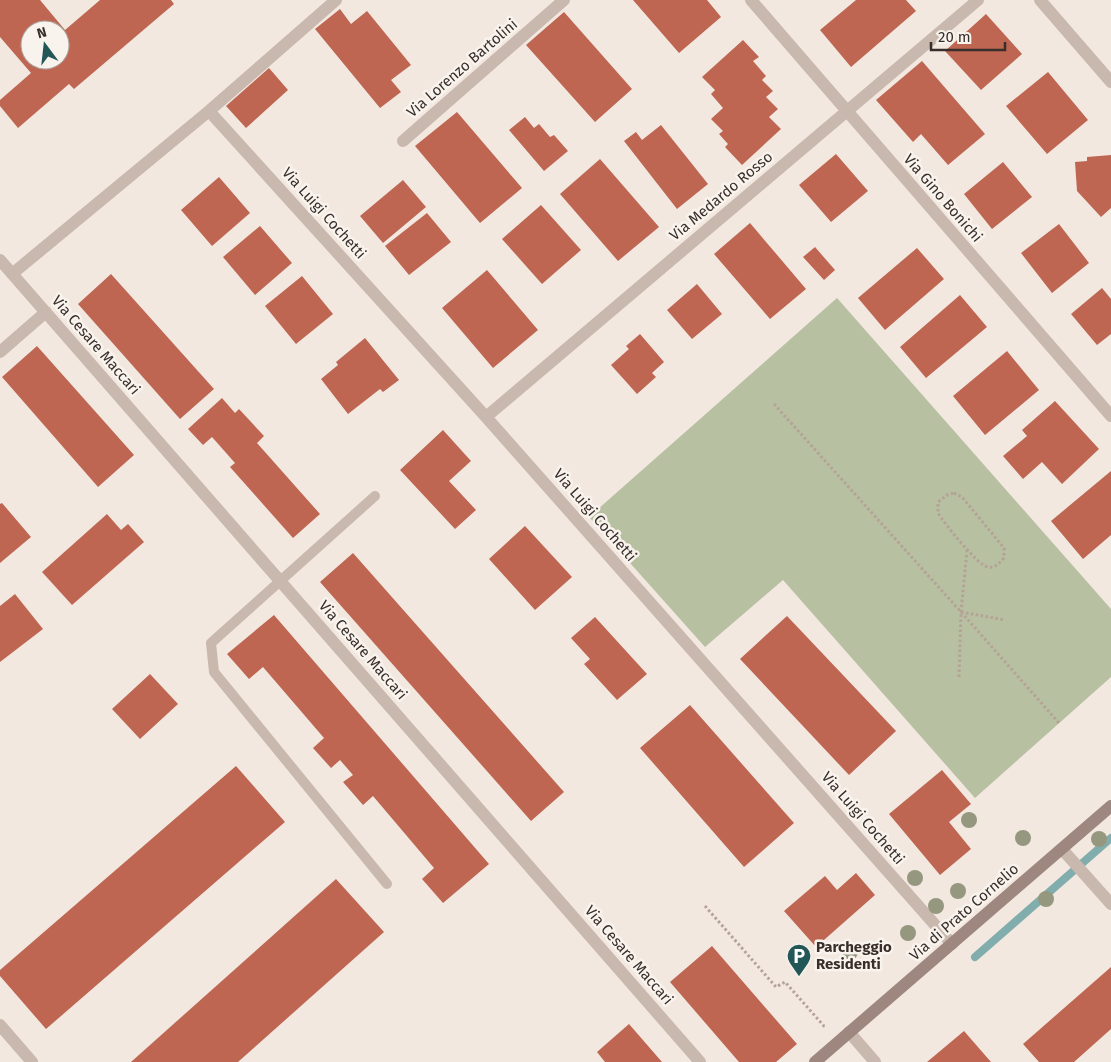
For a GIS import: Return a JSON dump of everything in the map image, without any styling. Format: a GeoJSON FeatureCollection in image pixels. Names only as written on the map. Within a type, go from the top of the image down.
{"type":"FeatureCollection","features":[{"type":"Feature","properties":{"kind":"street"},"geometry":{"type":"LineString","coordinates":[[12,274],[209,111],[336,0]]}},
{"type":"Feature","properties":{"kind":"street","name":"Via Lorenzo Bartolini"},"geometry":{"type":"LineString","coordinates":[[404,141],[564,0]]}},
{"type":"Feature","properties":{"kind":"street","name":"Via Gino Bonichi"},"geometry":{"type":"LineString","coordinates":[[751,0],[1111,416]]}},
{"type":"Feature","properties":{"kind":"street","name":"Via Medardo Rosso"},"geometry":{"type":"LineString","coordinates":[[486,416],[978,0]]}},
{"type":"Feature","properties":{"kind":"street"},"geometry":{"type":"LineString","coordinates":[[1040,0],[1111,82]]}},
{"type":"Feature","properties":{"kind":"street","name":"Via Luigi Cochetti"},"geometry":{"type":"LineString","coordinates":[[209,111],[486,416],[952,944]]}},
{"type":"Feature","properties":{"kind":"street","name":"Via Cesare Maccari"},"geometry":{"type":"LineString","coordinates":[[0,260],[700,1062]]}},
{"type":"Feature","properties":{"kind":"street"},"geometry":{"type":"LineString","coordinates":[[0,352],[46,312]]}},
{"type":"Feature","properties":{"kind":"street","name":"Via di Prato Cornelio"},"geometry":{"type":"LineString","coordinates":[[815,1062],[1111,806]]}},
{"type":"Feature","properties":{"kind":"street"},"geometry":{"type":"LineString","coordinates":[[1062,849],[1111,904]]}},
{"type":"Feature","properties":{"kind":"street"},"geometry":{"type":"LineString","coordinates":[[0,1025],[32,1062]]}},
{"type":"Feature","properties":{"kind":"street"},"geometry":{"type":"LineString","coordinates":[[849,1032],[875,1062]]}},
{"type":"Feature","properties":{"kind":"lane"},"geometry":{"type":"LineString","coordinates":[[376,496],[211,642],[214,672],[387,884]]}},
{"type":"Feature","properties":{"kind":"path"},"geometry":{"type":"LineString","coordinates":[[774,404],[1059,724]]}},
{"type":"Feature","properties":{"kind":"path"},"geometry":{"type":"LineString","coordinates":[[959,677],[961,612],[968,550],[938,513],[938,502],[947,495],[954,493],[962,497],[1002,544],[1005,552],[1004,558],[997,566],[989,568],[978,563],[968,550]]}},
{"type":"Feature","properties":{"kind":"path"},"geometry":{"type":"LineString","coordinates":[[961,612],[1005,620]]}},
{"type":"Feature","properties":{"kind":"path"},"geometry":{"type":"LineString","coordinates":[[706,906],[776,987],[784,982],[824,1026],[849,1032]]}},
{"type":"Feature","properties":{"kind":"green space"},"geometry":{"type":"Polygon","coordinates":[[[837,298],[1111,609],[1111,677],[975,798],[783,580],[705,647],[589,517],[837,298]]]}},
{"type":"Feature","properties":{"kind":"building"},"geometry":{"type":"Polygon","coordinates":[[[0,0],[40,0],[57,20],[20,20],[20,60],[0,37],[0,0]]]}},
{"type":"Feature","properties":{"kind":"building"},"geometry":{"type":"Polygon","coordinates":[[[100,0],[171,0],[174,4],[74,89],[69,84],[18,128],[0,106],[0,100],[31,73],[28,70],[70,70],[70,26],[100,0]]]}},
{"type":"Feature","properties":{"kind":"building"},"geometry":{"type":"Polygon","coordinates":[[[633,0],[707,0],[721,17],[679,53],[633,0]]]}},
{"type":"Feature","properties":{"kind":"building"},"geometry":{"type":"Polygon","coordinates":[[[856,0],[906,0],[916,11],[851,67],[820,30],[856,0]]]}},
{"type":"Feature","properties":{"kind":"building"},"geometry":{"type":"Polygon","coordinates":[[[340,9],[351,24],[367,11],[411,65],[391,80],[401,92],[380,108],[315,29],[340,9]]]}},
{"type":"Feature","properties":{"kind":"building"},"geometry":{"type":"Polygon","coordinates":[[[564,12],[632,89],[595,122],[526,45],[564,12]]]}},
{"type":"Feature","properties":{"kind":"building"},"geometry":{"type":"Polygon","coordinates":[[[986,14],[1022,54],[981,90],[945,51],[986,14]]]}},
{"type":"Feature","properties":{"kind":"building"},"geometry":{"type":"Polygon","coordinates":[[[743,40],[759,57],[753,61],[766,76],[762,80],[773,91],[766,97],[778,109],[769,117],[781,129],[742,165],[725,147],[728,144],[719,134],[723,131],[711,119],[723,108],[711,94],[715,90],[702,77],[743,40]]]}},
{"type":"Feature","properties":{"kind":"building"},"geometry":{"type":"Polygon","coordinates":[[[922,61],[985,134],[948,165],[921,134],[913,142],[876,100],[922,61]]]}},
{"type":"Feature","properties":{"kind":"building"},"geometry":{"type":"Polygon","coordinates":[[[269,68],[288,90],[246,128],[226,106],[269,68]]]}},
{"type":"Feature","properties":{"kind":"building"},"geometry":{"type":"Polygon","coordinates":[[[1048,72],[1088,120],[1047,154],[1006,106],[1048,72]]]}},
{"type":"Feature","properties":{"kind":"building"},"geometry":{"type":"Polygon","coordinates":[[[457,112],[522,188],[480,223],[415,146],[457,112]]]}},
{"type":"Feature","properties":{"kind":"building"},"geometry":{"type":"Polygon","coordinates":[[[525,117],[534,128],[539,124],[550,137],[554,135],[568,151],[544,171],[509,130],[525,117]]]}},
{"type":"Feature","properties":{"kind":"building"},"geometry":{"type":"Polygon","coordinates":[[[661,125],[708,184],[677,209],[624,141],[636,132],[642,140],[661,125]]]}},
{"type":"Feature","properties":{"kind":"building"},"geometry":{"type":"Polygon","coordinates":[[[836,154],[868,191],[831,222],[799,185],[836,154]]]}},
{"type":"Feature","properties":{"kind":"building"},"geometry":{"type":"Polygon","coordinates":[[[1111,155],[1111,208],[1101,217],[1077,191],[1075,162],[1087,161],[1087,157],[1111,155]]]}},
{"type":"Feature","properties":{"kind":"building"},"geometry":{"type":"Polygon","coordinates":[[[600,159],[659,227],[618,261],[560,194],[600,159]]]}},
{"type":"Feature","properties":{"kind":"building"},"geometry":{"type":"Polygon","coordinates":[[[1003,162],[1032,197],[992,229],[964,194],[1003,162]]]}},
{"type":"Feature","properties":{"kind":"building"},"geometry":{"type":"Polygon","coordinates":[[[219,177],[250,213],[212,246],[181,210],[219,177]]]}},
{"type":"Feature","properties":{"kind":"building"},"geometry":{"type":"Polygon","coordinates":[[[403,180],[426,207],[383,243],[360,216],[403,180]]]}},
{"type":"Feature","properties":{"kind":"building"},"geometry":{"type":"Polygon","coordinates":[[[541,205],[581,250],[542,284],[502,239],[541,205]]]}},
{"type":"Feature","properties":{"kind":"building"},"geometry":{"type":"Polygon","coordinates":[[[427,213],[451,242],[409,275],[385,246],[427,213]]]}},
{"type":"Feature","properties":{"kind":"building"},"geometry":{"type":"Polygon","coordinates":[[[750,223],[806,289],[770,319],[714,254],[750,223]]]}},
{"type":"Feature","properties":{"kind":"building"},"geometry":{"type":"Polygon","coordinates":[[[1059,224],[1089,263],[1052,293],[1021,253],[1059,224]]]}},
{"type":"Feature","properties":{"kind":"building"},"geometry":{"type":"Polygon","coordinates":[[[260,226],[292,263],[255,295],[223,257],[260,226]]]}},
{"type":"Feature","properties":{"kind":"building"},"geometry":{"type":"Polygon","coordinates":[[[815,247],[835,270],[824,280],[803,257],[815,247]]]}},
{"type":"Feature","properties":{"kind":"building"},"geometry":{"type":"Polygon","coordinates":[[[917,248],[944,279],[885,330],[858,298],[917,248]]]}},
{"type":"Feature","properties":{"kind":"building"},"geometry":{"type":"Polygon","coordinates":[[[487,270],[538,330],[493,368],[442,308],[487,270]]]}},
{"type":"Feature","properties":{"kind":"building"},"geometry":{"type":"Polygon","coordinates":[[[111,274],[214,389],[180,419],[78,304],[111,274]]]}},
{"type":"Feature","properties":{"kind":"building"},"geometry":{"type":"Polygon","coordinates":[[[302,276],[333,314],[296,344],[265,306],[302,276]]]}},
{"type":"Feature","properties":{"kind":"building"},"geometry":{"type":"Polygon","coordinates":[[[697,284],[722,314],[692,339],[667,310],[697,284]]]}},
{"type":"Feature","properties":{"kind":"building"},"geometry":{"type":"Polygon","coordinates":[[[1102,288],[1111,299],[1111,334],[1097,345],[1071,314],[1102,288]]]}},
{"type":"Feature","properties":{"kind":"building"},"geometry":{"type":"Polygon","coordinates":[[[960,295],[987,327],[926,378],[900,347],[960,295]]]}},
{"type":"Feature","properties":{"kind":"building"},"geometry":{"type":"Polygon","coordinates":[[[640,334],[664,362],[652,373],[656,377],[637,394],[611,365],[629,349],[626,346],[640,334]]]}},
{"type":"Feature","properties":{"kind":"building"},"geometry":{"type":"Polygon","coordinates":[[[365,338],[399,380],[383,392],[380,389],[348,414],[321,379],[338,365],[336,362],[365,338]]]}},
{"type":"Feature","properties":{"kind":"building"},"geometry":{"type":"Polygon","coordinates":[[[37,346],[134,455],[98,487],[2,377],[37,346]]]}},
{"type":"Feature","properties":{"kind":"building"},"geometry":{"type":"Polygon","coordinates":[[[1007,351],[1039,390],[985,435],[953,396],[1007,351]]]}},
{"type":"Feature","properties":{"kind":"building"},"geometry":{"type":"Polygon","coordinates":[[[222,398],[235,413],[239,409],[264,436],[257,443],[320,514],[293,538],[230,467],[235,463],[212,437],[203,445],[188,429],[222,398]]]}},
{"type":"Feature","properties":{"kind":"building"},"geometry":{"type":"Polygon","coordinates":[[[1055,401],[1099,449],[1062,484],[1042,462],[1023,479],[1003,456],[1027,436],[1022,430],[1055,401]]]}},
{"type":"Feature","properties":{"kind":"building"},"geometry":{"type":"Polygon","coordinates":[[[443,430],[471,461],[449,481],[476,510],[455,529],[400,470],[443,430]]]}},
{"type":"Feature","properties":{"kind":"building"},"geometry":{"type":"Polygon","coordinates":[[[1111,471],[1111,535],[1083,559],[1051,521],[1111,471]]]}},
{"type":"Feature","properties":{"kind":"building"},"geometry":{"type":"Polygon","coordinates":[[[2,503],[31,537],[0,563],[0,504],[2,503]]]}},
{"type":"Feature","properties":{"kind":"building"},"geometry":{"type":"Polygon","coordinates":[[[107,514],[121,530],[128,524],[144,542],[72,605],[42,572],[107,514]]]}},
{"type":"Feature","properties":{"kind":"building"},"geometry":{"type":"Polygon","coordinates":[[[525,526],[572,577],[535,610],[489,559],[525,526]]]}},
{"type":"Feature","properties":{"kind":"building"},"geometry":{"type":"Polygon","coordinates":[[[353,553],[564,792],[531,821],[320,582],[353,553]]]}},
{"type":"Feature","properties":{"kind":"building"},"geometry":{"type":"Polygon","coordinates":[[[15,594],[43,629],[0,662],[0,606],[15,594]]]}},
{"type":"Feature","properties":{"kind":"building"},"geometry":{"type":"Polygon","coordinates":[[[274,615],[489,864],[443,903],[422,879],[434,868],[373,796],[363,805],[343,782],[353,775],[340,760],[331,768],[313,748],[324,738],[263,667],[249,679],[227,654],[274,615]]]}},
{"type":"Feature","properties":{"kind":"building"},"geometry":{"type":"Polygon","coordinates":[[[787,616],[896,731],[849,775],[740,659],[787,616]]]}},
{"type":"Feature","properties":{"kind":"building"},"geometry":{"type":"Polygon","coordinates":[[[595,617],[647,674],[617,700],[584,664],[590,659],[571,638],[595,617]]]}},
{"type":"Feature","properties":{"kind":"building"},"geometry":{"type":"Polygon","coordinates":[[[150,674],[178,704],[140,739],[112,709],[150,674]]]}},
{"type":"Feature","properties":{"kind":"building"},"geometry":{"type":"Polygon","coordinates":[[[690,705],[794,823],[744,867],[640,748],[690,705]]]}},
{"type":"Feature","properties":{"kind":"building"},"geometry":{"type":"Polygon","coordinates":[[[236,766],[285,822],[46,1029],[0,976],[0,970],[236,766]]]}},
{"type":"Feature","properties":{"kind":"building"},"geometry":{"type":"Polygon","coordinates":[[[942,770],[971,804],[949,822],[971,849],[940,875],[889,814],[942,770]]]}},
{"type":"Feature","properties":{"kind":"building"},"geometry":{"type":"Polygon","coordinates":[[[856,873],[875,895],[816,947],[784,911],[825,876],[837,890],[856,873]]]}},
{"type":"Feature","properties":{"kind":"building"},"geometry":{"type":"Polygon","coordinates":[[[336,879],[384,932],[238,1062],[131,1062],[336,879]]]}},
{"type":"Feature","properties":{"kind":"building"},"geometry":{"type":"Polygon","coordinates":[[[712,946],[797,1044],[776,1062],[739,1062],[670,982],[712,946]]]}},
{"type":"Feature","properties":{"kind":"building"},"geometry":{"type":"Polygon","coordinates":[[[1111,967],[1111,1029],[1074,1062],[1039,1062],[1023,1044],[1111,967]]]}},
{"type":"Feature","properties":{"kind":"building"},"geometry":{"type":"Polygon","coordinates":[[[629,1024],[662,1062],[605,1062],[597,1052],[629,1024]]]}},
{"type":"Feature","properties":{"kind":"building"},"geometry":{"type":"Polygon","coordinates":[[[964,1031],[991,1062],[927,1062],[964,1031]]]}},
{"type":"Feature","properties":{"kind":"waterway"},"geometry":{"type":"LineString","coordinates":[[975,957],[1111,838]]}},
{"type":"Feature","properties":{"kind":"place","name":"Parcheggio Residenti"},"geometry":{"type":"Point","coordinates":[799,977]}}]}
